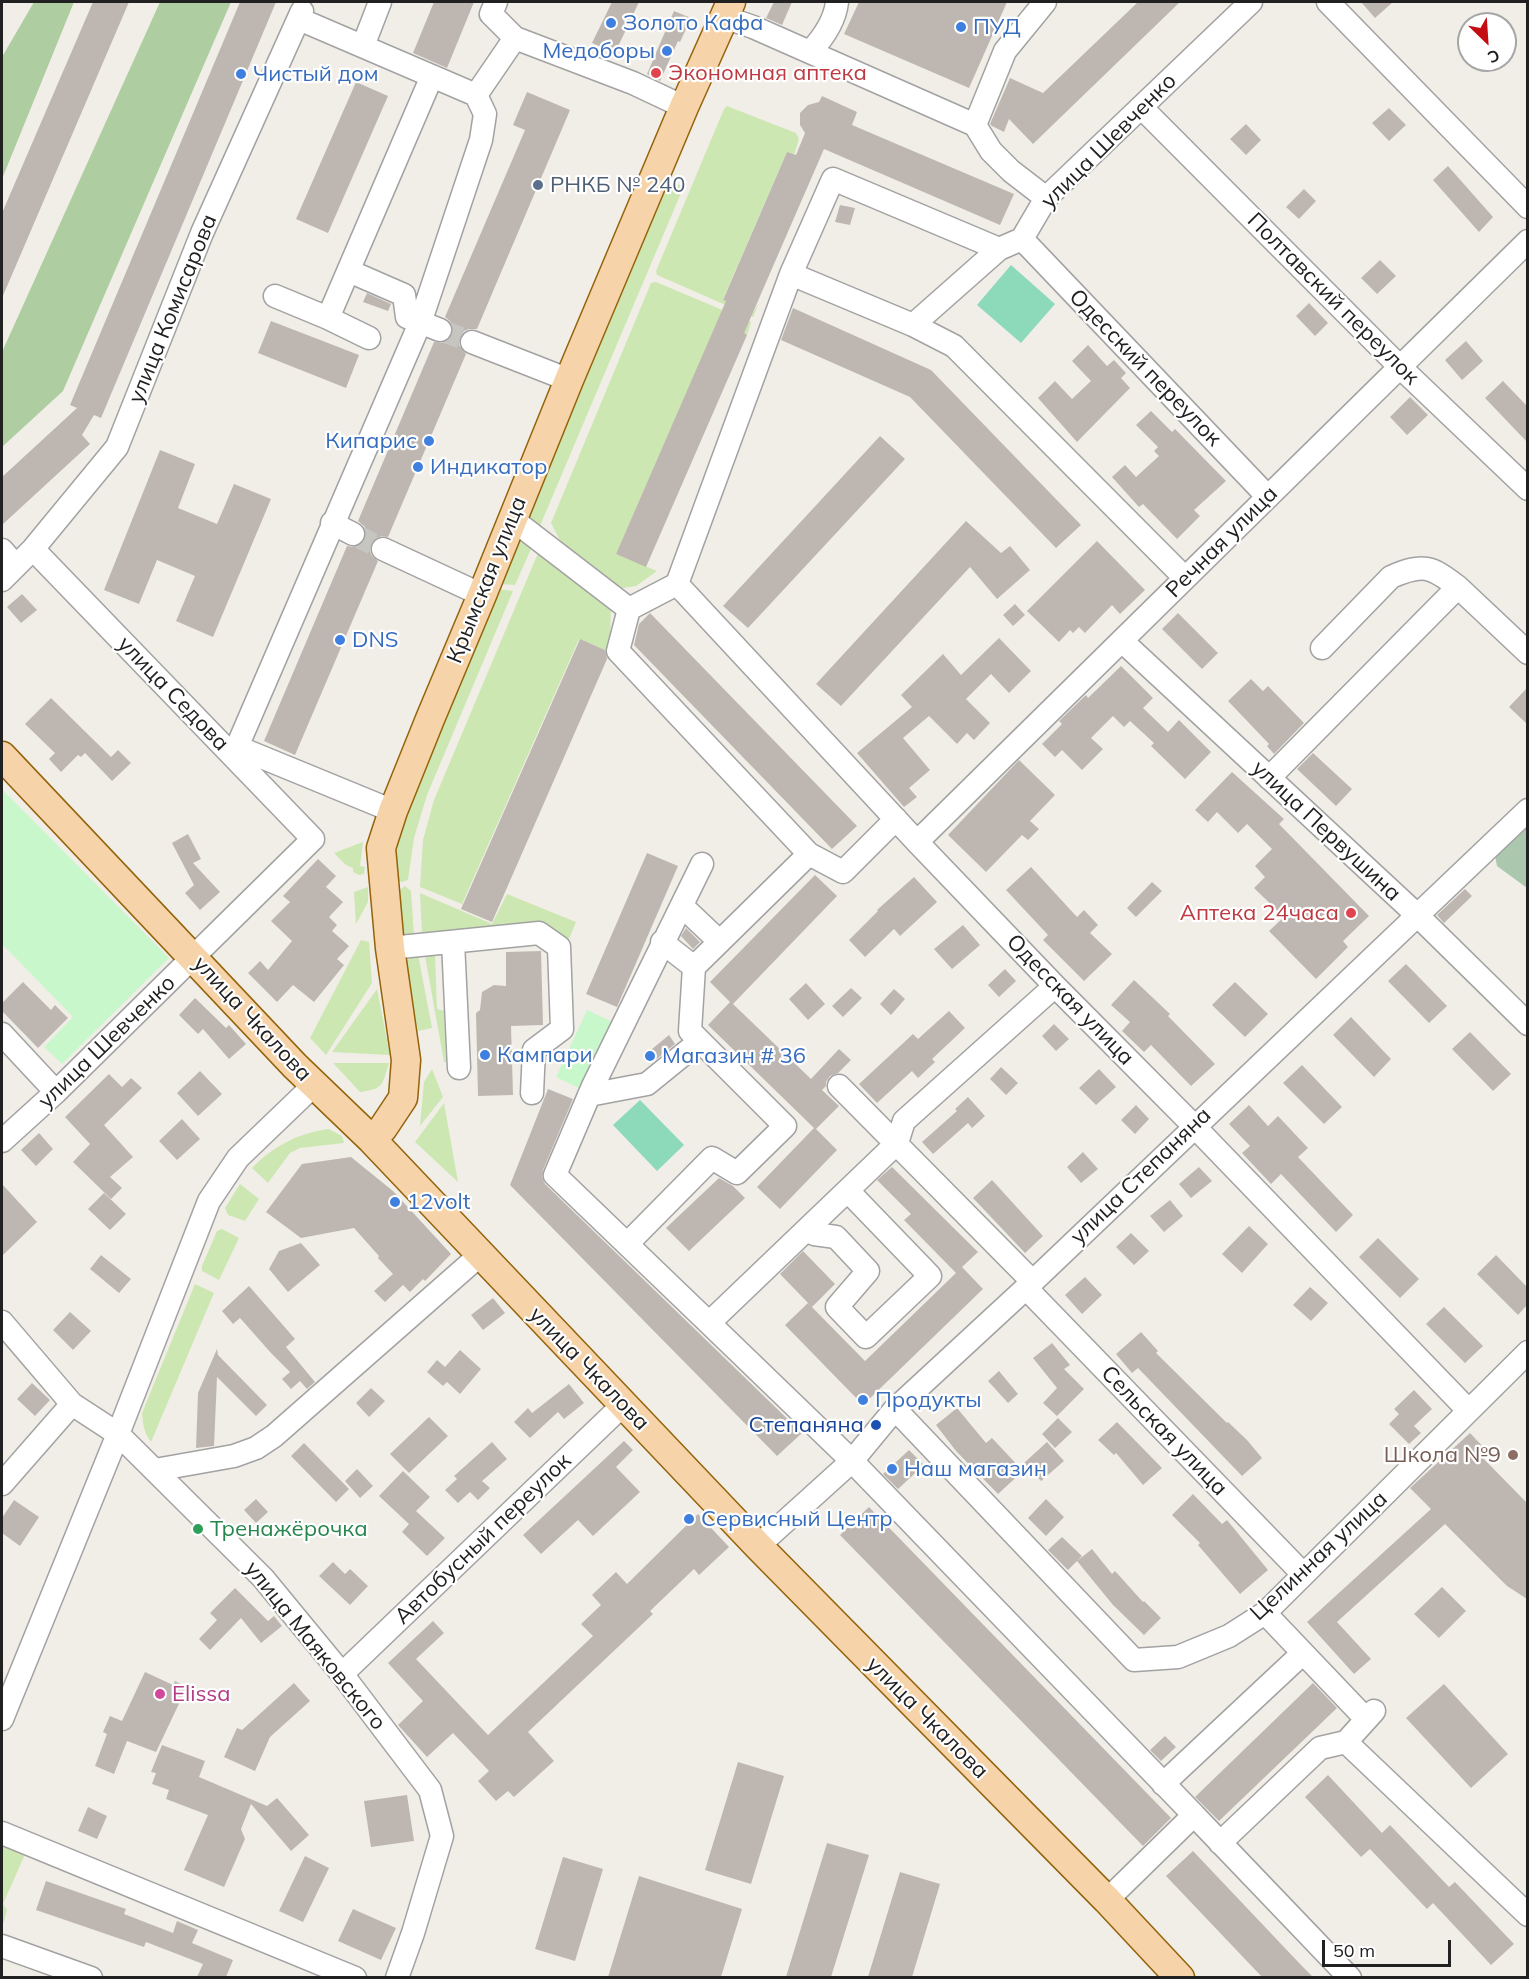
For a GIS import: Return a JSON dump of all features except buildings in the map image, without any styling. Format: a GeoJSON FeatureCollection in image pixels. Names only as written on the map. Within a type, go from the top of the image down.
{"type":"FeatureCollection","features":[{"type":"Feature","properties":{"kind":"main road","name":"Крымская улица"},"geometry":{"type":"LineString","coordinates":[[372,1140],[403,1098],[406,1060],[390,948],[381,848],[393,811],[569,380],[684,107],[728,9]]}},
{"type":"Feature","properties":{"kind":"main road","name":"улица Чкалова"},"geometry":{"type":"LineString","coordinates":[[2,756],[314,1085],[372,1140],[759,1546],[1180,1977]]}},
{"type":"Feature","properties":{"kind":"street"},"geometry":{"type":"LineString","coordinates":[[380,2],[363,46],[476,95],[485,114],[481,140],[430,326],[332,523],[240,740],[243,749],[393,811]]}},
{"type":"Feature","properties":{"kind":"street"},"geometry":{"type":"LineString","coordinates":[[496,2],[491,14],[515,38],[633,83],[684,107]]}},
{"type":"Feature","properties":{"kind":"street"},"geometry":{"type":"LineString","coordinates":[[810,52],[823,38],[837,2]]}},
{"type":"Feature","properties":{"kind":"street"},"geometry":{"type":"LineString","coordinates":[[975,125],[1005,51],[1045,2]]}},
{"type":"Feature","properties":{"kind":"street","name":"улица Шевченко"},"geometry":{"type":"LineString","coordinates":[[1022,239],[1046,198],[1251,2]]}},
{"type":"Feature","properties":{"kind":"street"},"geometry":{"type":"LineString","coordinates":[[1328,2],[1527,207]]}},
{"type":"Feature","properties":{"kind":"street"},"geometry":{"type":"LineString","coordinates":[[728,9],[753,27],[975,125],[992,151],[1011,171],[1046,198]]}},
{"type":"Feature","properties":{"kind":"street","name":"улица Комисарова"},"geometry":{"type":"LineString","coordinates":[[6,565],[33,549],[117,447],[202,233],[301,15],[363,46]]}},
{"type":"Feature","properties":{"kind":"street"},"geometry":{"type":"LineString","coordinates":[[476,95],[515,38]]}},
{"type":"Feature","properties":{"kind":"street"},"geometry":{"type":"LineString","coordinates":[[328,318],[432,76]]}},
{"type":"Feature","properties":{"kind":"street","name":"Полтавский переулок"},"geometry":{"type":"LineString","coordinates":[[1141,107],[1400,367],[1527,489]]}},
{"type":"Feature","properties":{"kind":"street"},"geometry":{"type":"LineString","coordinates":[[896,819],[843,872],[809,855],[618,651],[629,609],[677,584],[791,274],[832,179],[999,249]]}},
{"type":"Feature","properties":{"kind":"street"},"geometry":{"type":"LineString","coordinates":[[913,325],[999,249],[1022,239]]}},
{"type":"Feature","properties":{"kind":"street","name":"Одесский переулок"},"geometry":{"type":"LineString","coordinates":[[1022,239],[1268,497]]}},
{"type":"Feature","properties":{"kind":"street","name":"Речная улица"},"geometry":{"type":"LineString","coordinates":[[917,842],[1527,241]]}},
{"type":"Feature","properties":{"kind":"street"},"geometry":{"type":"LineString","coordinates":[[349,271],[404,294],[407,317],[430,326]]}},
{"type":"Feature","properties":{"kind":"street"},"geometry":{"type":"LineString","coordinates":[[791,274],[913,325],[954,346],[1185,578]]}},
{"type":"Feature","properties":{"kind":"street"},"geometry":{"type":"LineString","coordinates":[[275,296],[369,338]]}},
{"type":"Feature","properties":{"kind":"street"},"geometry":{"type":"LineString","coordinates":[[472,342],[569,380]]}},
{"type":"Feature","properties":{"kind":"street"},"geometry":{"type":"LineString","coordinates":[[512,519],[629,609]]}},
{"type":"Feature","properties":{"kind":"street"},"geometry":{"type":"LineString","coordinates":[[332,523],[353,534]]}},
{"type":"Feature","properties":{"kind":"street","name":"улица Седова"},"geometry":{"type":"LineString","coordinates":[[33,549],[313,839]]}},
{"type":"Feature","properties":{"kind":"street"},"geometry":{"type":"LineString","coordinates":[[383,549],[482,595]]}},
{"type":"Feature","properties":{"kind":"street"},"geometry":{"type":"LineString","coordinates":[[1322,648],[1391,577],[1422,568],[1439,572],[1458,587],[1527,653]]}},
{"type":"Feature","properties":{"kind":"street","name":"Одесская улица"},"geometry":{"type":"LineString","coordinates":[[677,584],[917,842],[1468,1410]]}},
{"type":"Feature","properties":{"kind":"street"},"geometry":{"type":"LineString","coordinates":[[1269,778],[1458,587]]}},
{"type":"Feature","properties":{"kind":"street","name":"улица Первушина"},"geometry":{"type":"LineString","coordinates":[[1122,641],[1417,915],[1527,1024]]}},
{"type":"Feature","properties":{"kind":"street","name":"улица Степаняна"},"geometry":{"type":"LineString","coordinates":[[759,1546],[852,1461],[896,1409],[1527,810]]}},
{"type":"Feature","properties":{"kind":"street","name":"улица Шевченко"},"geometry":{"type":"LineString","coordinates":[[2,1141],[194,958],[313,839]]}},
{"type":"Feature","properties":{"kind":"street"},"geometry":{"type":"LineString","coordinates":[[628,1243],[712,1158],[737,1173],[785,1126],[690,1031],[694,967],[809,855]]}},
{"type":"Feature","properties":{"kind":"street"},"geometry":{"type":"LineString","coordinates":[[702,864],[589,1095],[555,1175],[852,1461],[1350,1977]]}},
{"type":"Feature","properties":{"kind":"street"},"geometry":{"type":"LineString","coordinates":[[682,906],[719,941]]}},
{"type":"Feature","properties":{"kind":"street"},"geometry":{"type":"LineString","coordinates":[[390,948],[539,933],[559,947],[562,1029],[534,1050],[532,1094]]}},
{"type":"Feature","properties":{"kind":"street"},"geometry":{"type":"LineString","coordinates":[[453,942],[459,1068]]}},
{"type":"Feature","properties":{"kind":"street"},"geometry":{"type":"LineString","coordinates":[[662,942],[694,967]]}},
{"type":"Feature","properties":{"kind":"street"},"geometry":{"type":"LineString","coordinates":[[709,1323],[897,1143],[904,1121],[1055,986]]}},
{"type":"Feature","properties":{"kind":"street"},"geometry":{"type":"LineString","coordinates":[[2,1034],[56,1092]]}},
{"type":"Feature","properties":{"kind":"street"},"geometry":{"type":"LineString","coordinates":[[589,1095],[647,1084],[700,1041]]}},
{"type":"Feature","properties":{"kind":"street"},"geometry":{"type":"LineString","coordinates":[[2,1719],[118,1434],[209,1201],[238,1158],[314,1085]]}},
{"type":"Feature","properties":{"kind":"street","name":"Сельская улица"},"geometry":{"type":"LineString","coordinates":[[839,1086],[897,1143],[1303,1574]]}},
{"type":"Feature","properties":{"kind":"street"},"geometry":{"type":"LineString","coordinates":[[809,1229],[814,1234],[836,1237],[868,1271],[837,1307],[866,1337],[930,1276],[848,1191]]}},
{"type":"Feature","properties":{"kind":"street"},"geometry":{"type":"LineString","coordinates":[[154,1470],[234,1456],[256,1448],[274,1436],[480,1255]]}},
{"type":"Feature","properties":{"kind":"street","name":"улица Маяковского"},"geometry":{"type":"LineString","coordinates":[[2,1322],[72,1404],[118,1434],[263,1578],[342,1674],[430,1790],[442,1836],[413,1933],[397,1977]]}},
{"type":"Feature","properties":{"kind":"street","name":"Целинная улица"},"geometry":{"type":"LineString","coordinates":[[896,1409],[1134,1660],[1178,1657],[1229,1636],[1265,1613],[1527,1352]]}},
{"type":"Feature","properties":{"kind":"street"},"geometry":{"type":"LineString","coordinates":[[2,1484],[72,1404]]}},
{"type":"Feature","properties":{"kind":"street","name":"Автобусный переулок"},"geometry":{"type":"LineString","coordinates":[[342,1674],[624,1404]]}},
{"type":"Feature","properties":{"kind":"street"},"geometry":{"type":"LineString","coordinates":[[1220,1843],[1320,1748],[1346,1742],[1370,1715],[1303,1653],[1265,1613]]}},
{"type":"Feature","properties":{"kind":"street"},"geometry":{"type":"LineString","coordinates":[[1163,1784],[1303,1653]]}},
{"type":"Feature","properties":{"kind":"street"},"geometry":{"type":"LineString","coordinates":[[1346,1742],[1527,1915]]}},
{"type":"Feature","properties":{"kind":"street"},"geometry":{"type":"LineString","coordinates":[[1107,1900],[1194,1815]]}},
{"type":"Feature","properties":{"kind":"street"},"geometry":{"type":"LineString","coordinates":[[2,1833],[355,1977]]}},
{"type":"Feature","properties":{"kind":"street"},"geometry":{"type":"LineString","coordinates":[[2,1946],[68,1973],[91,1977]]}},
{"type":"Feature","properties":{"kind":"green space"},"geometry":{"type":"Polygon","coordinates":[[[34,2],[74,2],[2,179],[2,57],[34,2]]]}},
{"type":"Feature","properties":{"kind":"green space"},"geometry":{"type":"Polygon","coordinates":[[[160,2],[231,2],[63,391],[2,447],[2,352],[160,2]]]}},
{"type":"Feature","properties":{"kind":"green space"},"geometry":{"type":"Polygon","coordinates":[[[727,106],[796,133],[799,139],[794,155],[787,152],[723,299],[753,312],[759,303],[753,317],[657,275],[656,271],[727,106]]]}},
{"type":"Feature","properties":{"kind":"green space"},"geometry":{"type":"Polygon","coordinates":[[[669,182],[684,186],[537,533],[525,524],[669,182]]]}},
{"type":"Feature","properties":{"kind":"green space"},"geometry":{"type":"Polygon","coordinates":[[[1011,265],[1055,304],[1021,343],[977,305],[1011,265]]]}},
{"type":"Feature","properties":{"kind":"green space"},"geometry":{"type":"Polygon","coordinates":[[[656,282],[751,322],[747,335],[717,323],[616,554],[657,571],[636,586],[617,589],[563,546],[551,523],[651,283],[656,282]]]}},
{"type":"Feature","properties":{"kind":"green space"},"geometry":{"type":"Polygon","coordinates":[[[522,531],[535,540],[515,585],[500,584],[522,531]]]}},
{"type":"Feature","properties":{"kind":"green space"},"geometry":{"type":"Polygon","coordinates":[[[541,546],[611,602],[610,652],[579,639],[462,904],[420,887],[423,840],[434,800],[541,546]]]}},
{"type":"Feature","properties":{"kind":"green space"},"geometry":{"type":"Polygon","coordinates":[[[497,589],[513,591],[427,795],[414,838],[408,880],[398,881],[399,840],[410,797],[497,589]]]}},
{"type":"Feature","properties":{"kind":"green space"},"geometry":{"type":"Polygon","coordinates":[[[2,789],[169,958],[62,1064],[44,1047],[73,1017],[2,944],[2,789]]]}},
{"type":"Feature","properties":{"kind":"green space"},"geometry":{"type":"Polygon","coordinates":[[[1527,817],[1527,888],[1497,866],[1494,850],[1527,817]]]}},
{"type":"Feature","properties":{"kind":"green space"},"geometry":{"type":"Polygon","coordinates":[[[363,842],[360,866],[365,867],[364,874],[359,875],[334,853],[363,842]]]}},
{"type":"Feature","properties":{"kind":"green space"},"geometry":{"type":"Polygon","coordinates":[[[405,886],[411,891],[414,936],[402,938],[398,891],[405,886]]]}},
{"type":"Feature","properties":{"kind":"green space"},"geometry":{"type":"Polygon","coordinates":[[[368,887],[368,902],[356,924],[354,892],[368,887]]]}},
{"type":"Feature","properties":{"kind":"green space"},"geometry":{"type":"Polygon","coordinates":[[[420,893],[492,924],[507,894],[576,922],[566,946],[560,933],[542,924],[422,935],[420,893]]]}},
{"type":"Feature","properties":{"kind":"green space"},"geometry":{"type":"Polygon","coordinates":[[[361,940],[369,942],[372,983],[326,1055],[310,1038],[361,940]]]}},
{"type":"Feature","properties":{"kind":"green space"},"geometry":{"type":"Polygon","coordinates":[[[418,954],[432,1028],[418,1031],[405,961],[418,954]]]}},
{"type":"Feature","properties":{"kind":"green space"},"geometry":{"type":"Polygon","coordinates":[[[435,954],[437,1009],[444,1011],[446,1062],[444,1062],[425,956],[435,954]]]}},
{"type":"Feature","properties":{"kind":"green space"},"geometry":{"type":"Polygon","coordinates":[[[377,989],[390,1055],[332,1052],[377,989]]]}},
{"type":"Feature","properties":{"kind":"green space"},"geometry":{"type":"Polygon","coordinates":[[[587,1010],[615,1023],[583,1090],[556,1077],[587,1010]]]}},
{"type":"Feature","properties":{"kind":"green space"},"geometry":{"type":"Polygon","coordinates":[[[333,1063],[389,1063],[381,1085],[360,1092],[333,1063]]]}},
{"type":"Feature","properties":{"kind":"green space"},"geometry":{"type":"Polygon","coordinates":[[[432,1069],[443,1097],[420,1126],[424,1082],[432,1069]]]}},
{"type":"Feature","properties":{"kind":"green space"},"geometry":{"type":"Polygon","coordinates":[[[640,1100],[684,1145],[657,1171],[613,1125],[640,1100]]]}},
{"type":"Feature","properties":{"kind":"green space"},"geometry":{"type":"Polygon","coordinates":[[[444,1103],[458,1182],[415,1142],[444,1103]]]}},
{"type":"Feature","properties":{"kind":"green space"},"geometry":{"type":"Polygon","coordinates":[[[329,1129],[342,1136],[344,1143],[300,1148],[290,1153],[268,1183],[252,1168],[268,1153],[287,1142],[308,1133],[329,1129]]]}},
{"type":"Feature","properties":{"kind":"green space"},"geometry":{"type":"Polygon","coordinates":[[[240,1184],[259,1199],[245,1221],[228,1215],[225,1208],[240,1184]]]}},
{"type":"Feature","properties":{"kind":"green space"},"geometry":{"type":"Polygon","coordinates":[[[222,1229],[239,1238],[219,1280],[202,1271],[202,1266],[217,1231],[222,1229]]]}},
{"type":"Feature","properties":{"kind":"green space"},"geometry":{"type":"Polygon","coordinates":[[[195,1284],[214,1293],[151,1442],[145,1432],[142,1413],[195,1284]]]}},
{"type":"Feature","properties":{"kind":"green space"},"geometry":{"type":"Polygon","coordinates":[[[2,1842],[26,1852],[3,1904],[7,1910],[2,1928],[2,1842]]]}},
{"type":"Feature","properties":{"kind":"tunnel"},"geometry":{"type":"LineString","coordinates":[[440,330],[472,342]]}},
{"type":"Feature","properties":{"kind":"tunnel"},"geometry":{"type":"LineString","coordinates":[[353,534],[383,549]]}},
{"type":"Feature","properties":{"kind":"place","name":"Золото Кафа"},"geometry":{"type":"Point","coordinates":[611,23]}},
{"type":"Feature","properties":{"kind":"place","name":"ПУД"},"geometry":{"type":"Point","coordinates":[961,27]}},
{"type":"Feature","properties":{"kind":"place","name":"Медоборы"},"geometry":{"type":"Point","coordinates":[667,51]}},
{"type":"Feature","properties":{"kind":"place","name":"Экономная аптека"},"geometry":{"type":"Point","coordinates":[656,73]}},
{"type":"Feature","properties":{"kind":"place","name":"Чистый дом"},"geometry":{"type":"Point","coordinates":[241,74]}},
{"type":"Feature","properties":{"kind":"place","name":"РНКБ № 240"},"geometry":{"type":"Point","coordinates":[538,185]}},
{"type":"Feature","properties":{"kind":"place","name":"Кипарис"},"geometry":{"type":"Point","coordinates":[429,441]}},
{"type":"Feature","properties":{"kind":"place","name":"Индикатор"},"geometry":{"type":"Point","coordinates":[418,467]}},
{"type":"Feature","properties":{"kind":"place","name":"DNS"},"geometry":{"type":"Point","coordinates":[340,640]}},
{"type":"Feature","properties":{"kind":"place","name":"Аптека 24часа"},"geometry":{"type":"Point","coordinates":[1351,913]}},
{"type":"Feature","properties":{"kind":"place","name":"Кампари"},"geometry":{"type":"Point","coordinates":[485,1055]}},
{"type":"Feature","properties":{"kind":"place","name":"Магазин # 36"},"geometry":{"type":"Point","coordinates":[650,1056]}},
{"type":"Feature","properties":{"kind":"place","name":"12volt"},"geometry":{"type":"Point","coordinates":[395,1202]}},
{"type":"Feature","properties":{"kind":"place","name":"Продукты"},"geometry":{"type":"Point","coordinates":[863,1400]}},
{"type":"Feature","properties":{"kind":"place","name":"Степаняна"},"geometry":{"type":"Point","coordinates":[876,1425]}},
{"type":"Feature","properties":{"kind":"place","name":"Школа №9"},"geometry":{"type":"Point","coordinates":[1513,1455]}},
{"type":"Feature","properties":{"kind":"place","name":"Наш магазин"},"geometry":{"type":"Point","coordinates":[892,1469]}},
{"type":"Feature","properties":{"kind":"place","name":"Сервисный Центр"},"geometry":{"type":"Point","coordinates":[689,1519]}},
{"type":"Feature","properties":{"kind":"place","name":"Тренажёрочка"},"geometry":{"type":"Point","coordinates":[198,1529]}},
{"type":"Feature","properties":{"kind":"place","name":"Elissa"},"geometry":{"type":"Point","coordinates":[160,1694]}}]}
